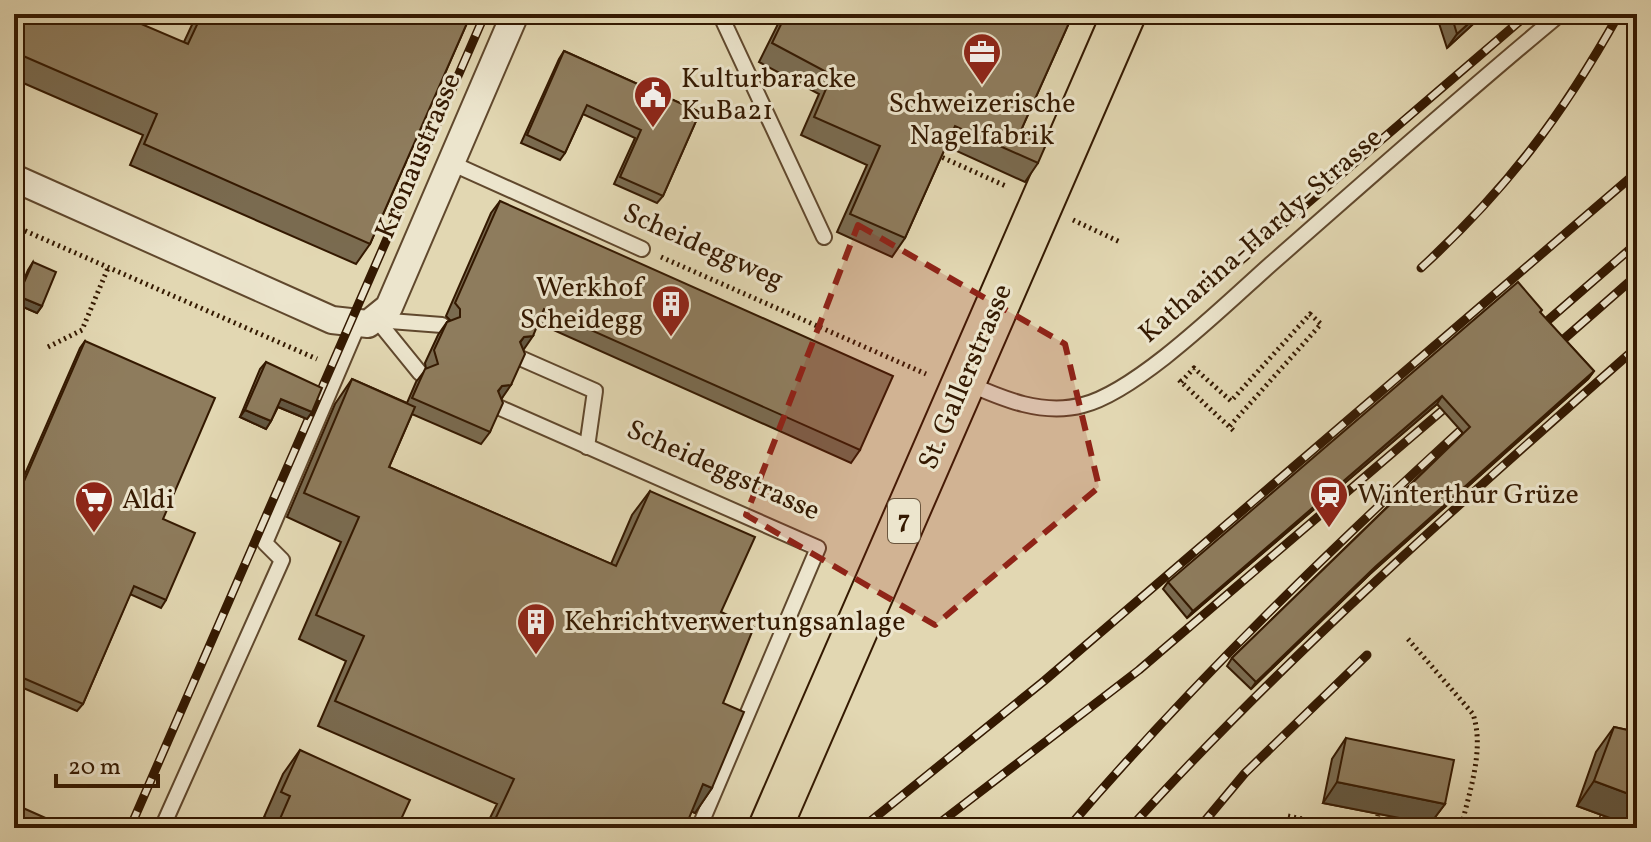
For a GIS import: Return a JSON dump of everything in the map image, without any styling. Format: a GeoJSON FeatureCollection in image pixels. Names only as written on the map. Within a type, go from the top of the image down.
{"type":"FeatureCollection","features":[{"type":"Feature","properties":{"kind":"main road","name":"St. Gallerstrasse"},"geometry":{"type":"LineString","coordinates":[[770,828],[949,380],[1055,210],[1124,14]]}},
{"type":"Feature","properties":{"kind":"street","name":"Kronaustrasse"},"geometry":{"type":"LineString","coordinates":[[368,322],[389,307],[515,14]]}},
{"type":"Feature","properties":{"kind":"street"},"geometry":{"type":"LineString","coordinates":[[14,178],[332,320],[368,322]]}},
{"type":"Feature","properties":{"kind":"lane"},"geometry":{"type":"LineString","coordinates":[[720,14],[824,237]]}},
{"type":"Feature","properties":{"kind":"lane","name":"Katharina-Hardy-Strasse"},"geometry":{"type":"LineString","coordinates":[[949,380],[1021,404],[1062,408],[1082,406],[1122,388],[1203,324],[1560,14]]}},
{"type":"Feature","properties":{"kind":"lane","name":"Scheideggweg"},"geometry":{"type":"LineString","coordinates":[[451,163],[642,249]]}},
{"type":"Feature","properties":{"kind":"lane"},"geometry":{"type":"LineString","coordinates":[[368,322],[442,325]]}},
{"type":"Feature","properties":{"kind":"lane"},"geometry":{"type":"LineString","coordinates":[[162,828],[282,560],[265,543],[346,356],[368,322]]}},
{"type":"Feature","properties":{"kind":"lane"},"geometry":{"type":"LineString","coordinates":[[368,322],[420,373]]}},
{"type":"Feature","properties":{"kind":"lane","name":"Scheideggstrasse"},"geometry":{"type":"LineString","coordinates":[[520,358],[595,391],[587,447]]}},
{"type":"Feature","properties":{"kind":"lane","name":"Scheideggstrasse"},"geometry":{"type":"LineString","coordinates":[[498,407],[818,548],[699,828]]}},
{"type":"Feature","properties":{"kind":"path"},"geometry":{"type":"LineString","coordinates":[[935,154],[1120,242]]}},
{"type":"Feature","properties":{"kind":"path"},"geometry":{"type":"LineString","coordinates":[[14,226],[319,360],[346,356]]}},
{"type":"Feature","properties":{"kind":"path","name":"Scheideggweg"},"geometry":{"type":"LineString","coordinates":[[642,249],[949,380]]}},
{"type":"Feature","properties":{"kind":"path"},"geometry":{"type":"LineString","coordinates":[[48,347],[82,330],[108,268]]}},
{"type":"Feature","properties":{"kind":"path"},"geometry":{"type":"LineString","coordinates":[[1181,382],[1194,368],[1231,401],[1310,314],[1321,324],[1229,427]]}},
{"type":"Feature","properties":{"kind":"path"},"geometry":{"type":"LineString","coordinates":[[1187,389],[1235,432]]}},
{"type":"Feature","properties":{"kind":"path"},"geometry":{"type":"LineString","coordinates":[[1408,639],[1473,714],[1477,727],[1477,753],[1461,828]]}},
{"type":"Feature","properties":{"kind":"path"},"geometry":{"type":"LineString","coordinates":[[1375,828],[1378,815]]}},
{"type":"Feature","properties":{"kind":"path"},"geometry":{"type":"LineString","coordinates":[[1288,816],[1347,828]]}},
{"type":"Feature","properties":{"kind":"highlighted area"},"geometry":{"type":"Polygon","coordinates":[[[858,225],[1065,344],[1099,487],[935,625],[746,515],[858,225]]]}},
{"type":"Feature","properties":{"kind":"building"},"geometry":{"type":"Polygon","coordinates":[[[14,14],[118,14],[188,44],[202,14],[471,14],[370,244],[144,144],[157,114],[14,52],[14,14]]]}},
{"type":"Feature","properties":{"kind":"building"},"geometry":{"type":"Polygon","coordinates":[[[786,14],[1073,14],[1022,128],[1048,140],[1038,163],[955,126],[905,238],[850,214],[880,146],[814,117],[832,75],[772,43],[786,14]]]}},
{"type":"Feature","properties":{"kind":"building"},"geometry":{"type":"Polygon","coordinates":[[[1451,14],[1479,14],[1457,34],[1451,14]]]}},
{"type":"Feature","properties":{"kind":"building","name":"Kulturbaracke KuBa21"},"geometry":{"type":"Polygon","coordinates":[[[564,51],[700,112],[663,196],[620,177],[641,130],[587,105],[565,153],[527,135],[564,51]]]}},
{"type":"Feature","properties":{"kind":"building","name":"Werkhof Scheidegg"},"geometry":{"type":"Polygon","coordinates":[[[500,201],[893,376],[860,450],[544,309],[533,336],[524,337],[520,342],[525,354],[511,385],[502,386],[498,391],[503,403],[490,432],[412,398],[425,369],[438,364],[434,350],[447,322],[460,317],[460,309],[455,303],[500,201]]]}},
{"type":"Feature","properties":{"kind":"building"},"geometry":{"type":"Polygon","coordinates":[[[33,262],[56,272],[42,306],[18,296],[33,262]]]}},
{"type":"Feature","properties":{"kind":"building"},"geometry":{"type":"Polygon","coordinates":[[[1518,282],[1542,310],[1540,312],[1594,371],[1375,567],[1256,682],[1232,658],[1470,427],[1442,396],[1193,611],[1168,582],[1518,282]]]}},
{"type":"Feature","properties":{"kind":"building","name":"Aldi"},"geometry":{"type":"Polygon","coordinates":[[[85,341],[215,398],[163,519],[195,533],[166,600],[134,586],[83,704],[14,674],[14,504],[85,341]]]}},
{"type":"Feature","properties":{"kind":"building"},"geometry":{"type":"Polygon","coordinates":[[[266,362],[322,388],[312,412],[281,399],[271,421],[245,410],[266,362]]]}},
{"type":"Feature","properties":{"kind":"building","name":"Kehrichtverwertungsanlage"},"geometry":{"type":"Polygon","coordinates":[[[352,379],[415,407],[389,467],[616,566],[650,491],[755,537],[721,612],[754,627],[723,703],[744,712],[712,788],[703,784],[685,828],[491,828],[514,779],[335,701],[364,636],[316,615],[359,517],[304,493],[352,379]]]}},
{"type":"Feature","properties":{"kind":"building"},"geometry":{"type":"Polygon","coordinates":[[[1614,727],[1637,732],[1637,797],[1594,781],[1614,727]]]}},
{"type":"Feature","properties":{"kind":"building"},"geometry":{"type":"Polygon","coordinates":[[[1346,738],[1454,760],[1445,804],[1337,782],[1346,738]]]}},
{"type":"Feature","properties":{"kind":"building"},"geometry":{"type":"Polygon","coordinates":[[[300,750],[410,800],[397,828],[276,828],[290,796],[281,792],[300,750]]]}},
{"type":"Feature","properties":{"kind":"building"},"geometry":{"type":"Polygon","coordinates":[[[14,804],[68,828],[14,828],[14,804]]]}},
{"type":"Feature","properties":{"kind":"railway"},"geometry":{"type":"LineString","coordinates":[[130,828],[485,14]]}},
{"type":"Feature","properties":{"kind":"railway"},"geometry":{"type":"LineString","coordinates":[[1211,286],[1528,14]]}},
{"type":"Feature","properties":{"kind":"railway"},"geometry":{"type":"LineString","coordinates":[[1421,268],[1480,209],[1531,150],[1576,86],[1619,14]]}},
{"type":"Feature","properties":{"kind":"railway"},"geometry":{"type":"LineString","coordinates":[[862,828],[1044,681],[1637,172]]}},
{"type":"Feature","properties":{"kind":"railway"},"geometry":{"type":"LineString","coordinates":[[1531,335],[1637,243]]}},
{"type":"Feature","properties":{"kind":"railway"},"geometry":{"type":"LineString","coordinates":[[1548,353],[1637,275]]}},
{"type":"Feature","properties":{"kind":"railway"},"geometry":{"type":"LineString","coordinates":[[1130,828],[1313,640],[1441,521],[1637,347]]}},
{"type":"Feature","properties":{"kind":"railway"},"geometry":{"type":"LineString","coordinates":[[933,828],[1139,670],[1458,397]]}},
{"type":"Feature","properties":{"kind":"railway"},"geometry":{"type":"LineString","coordinates":[[1068,828],[1215,667],[1476,416]]}},
{"type":"Feature","properties":{"kind":"railway"},"geometry":{"type":"LineString","coordinates":[[1199,828],[1245,773],[1367,655]]}},
{"type":"Feature","properties":{"kind":"railway"},"geometry":{"type":"LineString","coordinates":[[1625,754],[1637,712]]}},
{"type":"Feature","properties":{"kind":"railway"},"geometry":{"type":"LineString","coordinates":[[1600,828],[1611,796]]}},
{"type":"Feature","properties":{"kind":"place","name":"Schweizerische Nagelfabrik"},"geometry":{"type":"Point","coordinates":[982,86]}},
{"type":"Feature","properties":{"kind":"place","name":"Kulturbaracke KuBa21"},"geometry":{"type":"Point","coordinates":[653,129]}},
{"type":"Feature","properties":{"kind":"place","name":"Werkhof Scheidegg"},"geometry":{"type":"Point","coordinates":[671,338]}},
{"type":"Feature","properties":{"kind":"place","name":"Winterthur Grüze"},"geometry":{"type":"Point","coordinates":[1329,529]}},
{"type":"Feature","properties":{"kind":"place","name":"Aldi"},"geometry":{"type":"Point","coordinates":[94,534]}},
{"type":"Feature","properties":{"kind":"place","name":"Kehrichtverwertungsanlage"},"geometry":{"type":"Point","coordinates":[536,656]}}]}
